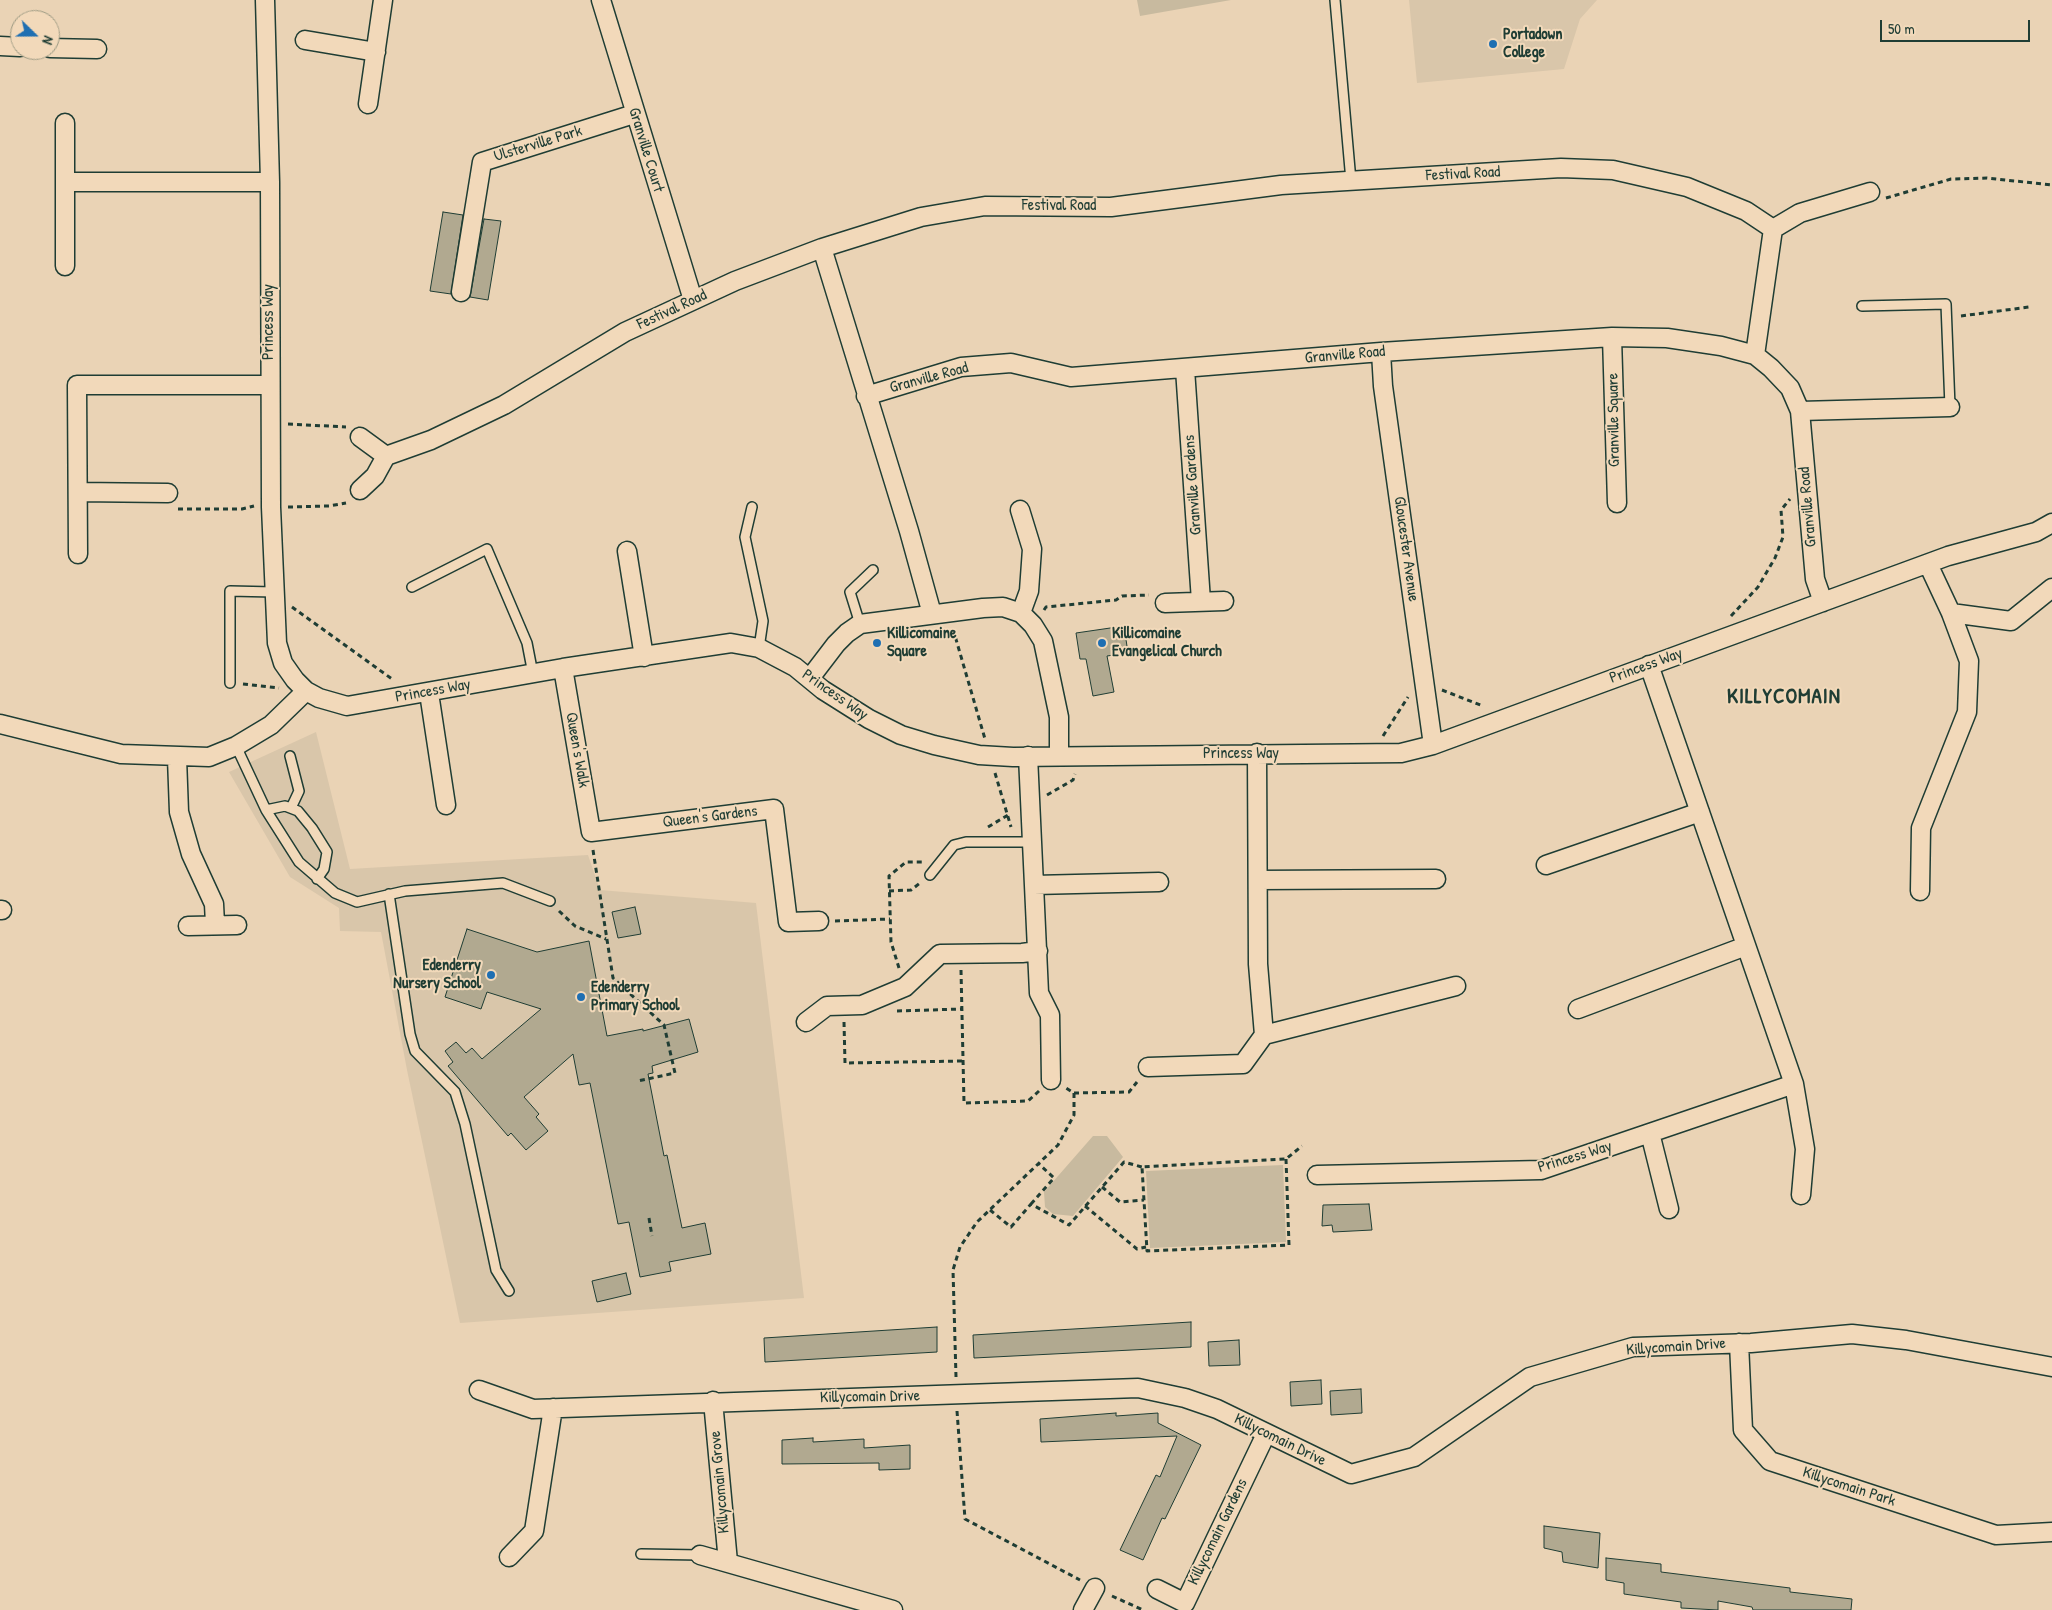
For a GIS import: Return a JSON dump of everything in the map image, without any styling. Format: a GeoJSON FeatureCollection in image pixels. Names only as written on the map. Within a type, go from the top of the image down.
{"type":"FeatureCollection","features":[{"type":"Feature","properties":{"kind":"street","name":"Princess Way"},"geometry":{"type":"LineString","coordinates":[[265,0],[270,182],[269,385],[271,507],[277,643],[283,663],[306,691],[319,698],[347,706],[563,668],[644,657],[731,642],[759,648],[795,667],[823,690],[869,719],[901,735],[934,745],[990,755],[1401,753],[1433,746],[1717,639],[1928,564],[2044,534],[2052,523]]}},
{"type":"Feature","properties":{"kind":"street"},"geometry":{"type":"LineString","coordinates":[[368,104],[383,0]]}},
{"type":"Feature","properties":{"kind":"street","name":"Granville Court"},"geometry":{"type":"LineString","coordinates":[[601,0],[634,114],[693,300]]}},
{"type":"Feature","properties":{"kind":"street"},"geometry":{"type":"LineString","coordinates":[[305,40],[376,52]]}},
{"type":"Feature","properties":{"kind":"street"},"geometry":{"type":"LineString","coordinates":[[60,48],[97,49]]}},
{"type":"Feature","properties":{"kind":"street","name":"Ulsterville Park"},"geometry":{"type":"LineString","coordinates":[[461,292],[482,162],[634,114]]}},
{"type":"Feature","properties":{"kind":"street"},"geometry":{"type":"LineString","coordinates":[[65,266],[66,123]]}},
{"type":"Feature","properties":{"kind":"street","name":"Festival Road"},"geometry":{"type":"LineString","coordinates":[[386,456],[431,440],[504,405],[625,332],[735,280],[822,248],[921,218],[984,206],[1111,207],[1281,185],[1561,168],[1613,170],[1687,186],[1746,211],[1773,229]]}},
{"type":"Feature","properties":{"kind":"street"},"geometry":{"type":"LineString","coordinates":[[66,182],[270,182]]}},
{"type":"Feature","properties":{"kind":"street"},"geometry":{"type":"LineString","coordinates":[[1755,355],[1773,229],[1800,213],[1870,192]]}},
{"type":"Feature","properties":{"kind":"street"},"geometry":{"type":"LineString","coordinates":[[822,248],[866,396],[910,531],[940,613]]}},
{"type":"Feature","properties":{"kind":"street","name":"Granville Road"},"geometry":{"type":"LineString","coordinates":[[866,396],[961,367],[1011,363],[1071,377],[1381,352],[1612,337],[1667,338],[1721,346],[1755,355],[1771,368],[1790,388],[1800,411],[1815,579],[1823,602]]}},
{"type":"Feature","properties":{"kind":"street","name":"Granville Square"},"geometry":{"type":"LineString","coordinates":[[1612,337],[1616,503]]}},
{"type":"Feature","properties":{"kind":"street","name":"Gloucester Avenue"},"geometry":{"type":"LineString","coordinates":[[1381,352],[1383,386],[1433,746]]}},
{"type":"Feature","properties":{"kind":"street","name":"Granville Gardens"},"geometry":{"type":"LineString","coordinates":[[1186,369],[1201,601]]}},
{"type":"Feature","properties":{"kind":"street"},"geometry":{"type":"LineString","coordinates":[[78,554],[77,385],[269,385]]}},
{"type":"Feature","properties":{"kind":"street"},"geometry":{"type":"LineString","coordinates":[[1800,411],[1950,407]]}},
{"type":"Feature","properties":{"kind":"street"},"geometry":{"type":"LineString","coordinates":[[360,437],[386,456],[375,476],[360,490]]}},
{"type":"Feature","properties":{"kind":"street"},"geometry":{"type":"LineString","coordinates":[[78,492],[168,493]]}},
{"type":"Feature","properties":{"kind":"street"},"geometry":{"type":"LineString","coordinates":[[1020,510],[1032,549],[1027,619]]}},
{"type":"Feature","properties":{"kind":"street"},"geometry":{"type":"LineString","coordinates":[[626,551],[644,657]]}},
{"type":"Feature","properties":{"kind":"street"},"geometry":{"type":"LineString","coordinates":[[1920,891],[1921,828],[1967,712],[1969,661],[1951,613],[1928,564]]}},
{"type":"Feature","properties":{"kind":"street"},"geometry":{"type":"LineString","coordinates":[[1951,613],[2011,621],[2052,588]]}},
{"type":"Feature","properties":{"kind":"street"},"geometry":{"type":"LineString","coordinates":[[1165,603],[1224,601]]}},
{"type":"Feature","properties":{"kind":"street"},"geometry":{"type":"LineString","coordinates":[[810,678],[841,639],[860,624],[1003,607],[1027,619],[1043,641],[1057,708],[1059,756]]}},
{"type":"Feature","properties":{"kind":"street"},"geometry":{"type":"LineString","coordinates":[[1649,665],[1794,1084],[1805,1149],[1800,1195]]}},
{"type":"Feature","properties":{"kind":"street","name":"Queen's Walk"},"geometry":{"type":"LineString","coordinates":[[563,668],[591,832]]}},
{"type":"Feature","properties":{"kind":"street"},"geometry":{"type":"LineString","coordinates":[[0,724],[121,754],[177,758],[209,757],[236,746],[271,725],[306,691]]}},
{"type":"Feature","properties":{"kind":"street"},"geometry":{"type":"LineString","coordinates":[[429,692],[446,805]]}},
{"type":"Feature","properties":{"kind":"street"},"geometry":{"type":"LineString","coordinates":[[1257,754],[1258,964],[1264,1036]]}},
{"type":"Feature","properties":{"kind":"street"},"geometry":{"type":"LineString","coordinates":[[1028,756],[1024,842],[1034,885],[1039,994],[1050,1015],[1051,1080]]}},
{"type":"Feature","properties":{"kind":"street"},"geometry":{"type":"LineString","coordinates":[[177,758],[180,812],[191,854],[214,904],[215,924]]}},
{"type":"Feature","properties":{"kind":"street","name":"Queen's Gardens"},"geometry":{"type":"LineString","coordinates":[[591,832],[774,809],[788,922],[819,921]]}},
{"type":"Feature","properties":{"kind":"street"},"geometry":{"type":"LineString","coordinates":[[1546,865],[1700,812]]}},
{"type":"Feature","properties":{"kind":"street"},"geometry":{"type":"LineString","coordinates":[[1258,880],[1436,879]]}},
{"type":"Feature","properties":{"kind":"street"},"geometry":{"type":"LineString","coordinates":[[1034,885],[1159,882]]}},
{"type":"Feature","properties":{"kind":"street"},"geometry":{"type":"LineString","coordinates":[[188,926],[238,925]]}},
{"type":"Feature","properties":{"kind":"street"},"geometry":{"type":"LineString","coordinates":[[1578,1009],[1746,946]]}},
{"type":"Feature","properties":{"kind":"street"},"geometry":{"type":"LineString","coordinates":[[806,1022],[827,1006],[862,1005],[905,987],[940,954],[1038,951]]}},
{"type":"Feature","properties":{"kind":"street"},"geometry":{"type":"LineString","coordinates":[[1148,1067],[1243,1064],[1264,1036],[1456,986]]}},
{"type":"Feature","properties":{"kind":"street","name":"Princess Way"},"geometry":{"type":"LineString","coordinates":[[1317,1175],[1541,1170],[1794,1084]]}},
{"type":"Feature","properties":{"kind":"street"},"geometry":{"type":"LineString","coordinates":[[1650,1133],[1669,1209]]}},
{"type":"Feature","properties":{"kind":"street","name":"Killycomain Drive"},"geometry":{"type":"LineString","coordinates":[[479,1390],[533,1409],[713,1401],[1138,1388],[1201,1404],[1351,1474],[1414,1458],[1530,1377],[1633,1347],[1739,1343],[1852,1334],[1906,1340],[2052,1367]]}},
{"type":"Feature","properties":{"kind":"street","name":"Killycomain Park"},"geometry":{"type":"LineString","coordinates":[[1739,1343],[1743,1430],[1770,1461],[1996,1535],[2052,1532]]}},
{"type":"Feature","properties":{"kind":"street","name":"Killycomain Grove"},"geometry":{"type":"LineString","coordinates":[[713,1401],[728,1562]]}},
{"type":"Feature","properties":{"kind":"street"},"geometry":{"type":"LineString","coordinates":[[509,1557],[534,1531],[553,1408]]}},
{"type":"Feature","properties":{"kind":"street","name":"Killycomain Gardens"},"geometry":{"type":"LineString","coordinates":[[1157,1589],[1184,1603],[1266,1434]]}},
{"type":"Feature","properties":{"kind":"street","name":"Killycomain Grove"},"geometry":{"type":"LineString","coordinates":[[700,1555],[893,1610]]}},
{"type":"Feature","properties":{"kind":"street"},"geometry":{"type":"LineString","coordinates":[[1083,1610],[1094,1588]]}},
{"type":"Feature","properties":{"kind":"lane"},"geometry":{"type":"LineString","coordinates":[[1335,0],[1351,181]]}},
{"type":"Feature","properties":{"kind":"lane"},"geometry":{"type":"LineString","coordinates":[[1862,306],[1946,304],[1950,407]]}},
{"type":"Feature","properties":{"kind":"lane"},"geometry":{"type":"LineString","coordinates":[[752,507],[746,537],[763,621],[759,648]]}},
{"type":"Feature","properties":{"kind":"lane"},"geometry":{"type":"LineString","coordinates":[[412,587],[487,548],[527,643],[534,674]]}},
{"type":"Feature","properties":{"kind":"lane"},"geometry":{"type":"LineString","coordinates":[[860,624],[850,592],[873,570]]}},
{"type":"Feature","properties":{"kind":"lane"},"geometry":{"type":"LineString","coordinates":[[230,683],[230,591],[274,598]]}},
{"type":"Feature","properties":{"kind":"lane"},"geometry":{"type":"LineString","coordinates":[[236,746],[266,810],[298,862],[335,893],[356,902],[405,891],[503,884],[550,901]]}},
{"type":"Feature","properties":{"kind":"lane"},"geometry":{"type":"LineString","coordinates":[[290,756],[299,791],[291,808]]}},
{"type":"Feature","properties":{"kind":"lane"},"geometry":{"type":"LineString","coordinates":[[266,810],[285,806],[291,808],[298,811],[312,828],[327,852],[324,869],[317,879]]}},
{"type":"Feature","properties":{"kind":"lane"},"geometry":{"type":"LineString","coordinates":[[930,875],[954,845],[966,842],[1024,842]]}},
{"type":"Feature","properties":{"kind":"lane"},"geometry":{"type":"LineString","coordinates":[[389,894],[410,1034],[415,1051],[455,1092],[465,1124],[496,1270],[510,1291]]}},
{"type":"Feature","properties":{"kind":"lane"},"geometry":{"type":"LineString","coordinates":[[642,1554],[700,1555]]}},
{"type":"Feature","properties":{"kind":"path"},"geometry":{"type":"LineString","coordinates":[[1870,192],[1886,198],[1952,179],[1987,178],[2052,185]]}},
{"type":"Feature","properties":{"kind":"path"},"geometry":{"type":"LineString","coordinates":[[1947,318],[2030,307]]}},
{"type":"Feature","properties":{"kind":"path"},"geometry":{"type":"LineString","coordinates":[[270,424],[347,427],[360,437]]}},
{"type":"Feature","properties":{"kind":"path"},"geometry":{"type":"LineString","coordinates":[[1717,639],[1726,621],[1758,587],[1776,558],[1783,537],[1781,510],[1805,482]]}},
{"type":"Feature","properties":{"kind":"path"},"geometry":{"type":"LineString","coordinates":[[168,493],[177,499],[177,509],[329,506],[355,501],[360,490]]}},
{"type":"Feature","properties":{"kind":"path"},"geometry":{"type":"LineString","coordinates":[[1027,619],[1046,607],[1116,600],[1122,596],[1153,595],[1165,603]]}},
{"type":"Feature","properties":{"kind":"path"},"geometry":{"type":"LineString","coordinates":[[274,598],[296,608],[393,680],[402,697]]}},
{"type":"Feature","properties":{"kind":"path"},"geometry":{"type":"LineString","coordinates":[[940,613],[990,755],[1024,842]]}},
{"type":"Feature","properties":{"kind":"path"},"geometry":{"type":"LineString","coordinates":[[230,683],[306,691]]}},
{"type":"Feature","properties":{"kind":"path"},"geometry":{"type":"LineString","coordinates":[[1371,754],[1410,694],[1424,683],[1486,707],[1502,720]]}},
{"type":"Feature","properties":{"kind":"path"},"geometry":{"type":"LineString","coordinates":[[591,832],[613,978],[664,1025],[675,1074],[638,1081]]}},
{"type":"Feature","properties":{"kind":"path"},"geometry":{"type":"LineString","coordinates":[[905,987],[891,942],[889,876],[906,862],[940,862]]}},
{"type":"Feature","properties":{"kind":"path"},"geometry":{"type":"LineString","coordinates":[[889,891],[911,890],[930,875]]}},
{"type":"Feature","properties":{"kind":"path"},"geometry":{"type":"LineString","coordinates":[[550,901],[575,926],[606,939]]}},
{"type":"Feature","properties":{"kind":"path"},"geometry":{"type":"LineString","coordinates":[[819,921],[890,919]]}},
{"type":"Feature","properties":{"kind":"path"},"geometry":{"type":"LineString","coordinates":[[961,954],[964,1103],[1028,1101],[1051,1080],[1074,1093],[1130,1092],[1148,1067]]}},
{"type":"Feature","properties":{"kind":"path"},"geometry":{"type":"LineString","coordinates":[[862,1005],[870,1012],[962,1009]]}},
{"type":"Feature","properties":{"kind":"path"},"geometry":{"type":"LineString","coordinates":[[843,1006],[845,1064],[963,1061]]}},
{"type":"Feature","properties":{"kind":"path"},"geometry":{"type":"LineString","coordinates":[[1074,1093],[1074,1115],[1058,1145],[990,1210],[960,1247],[953,1270],[956,1395],[965,1519],[1094,1588],[1143,1610]]}},
{"type":"Feature","properties":{"kind":"path"},"geometry":{"type":"LineString","coordinates":[[1031,1204],[1069,1225],[1124,1162],[1142,1167],[1286,1159],[1302,1146]]}},
{"type":"Feature","properties":{"kind":"path"},"geometry":{"type":"LineString","coordinates":[[1086,1206],[1137,1248],[1146,1248],[1146,1251],[1289,1245],[1286,1159]]}},
{"type":"Feature","properties":{"kind":"path"},"geometry":{"type":"LineString","coordinates":[[990,1210],[1011,1226],[1054,1178],[1039,1164]]}},
{"type":"Feature","properties":{"kind":"path"},"geometry":{"type":"LineString","coordinates":[[1142,1167],[1146,1248]]}},
{"type":"Feature","properties":{"kind":"path"},"geometry":{"type":"LineString","coordinates":[[1102,1187],[1120,1202],[1144,1200]]}},
{"type":"Feature","properties":{"kind":"path"},"geometry":{"type":"LineString","coordinates":[[649,1218],[652,1236]]}},
{"type":"Feature","properties":{"kind":"shaded area"},"geometry":{"type":"Polygon","coordinates":[[[1137,0],[1231,0],[1140,16],[1137,0]]]}},
{"type":"Feature","properties":{"kind":"shaded area","name":"Portadown College"},"geometry":{"type":"Polygon","coordinates":[[[1409,0],[1597,0],[1580,19],[1564,69],[1417,83],[1409,0]]]}},
{"type":"Feature","properties":{"kind":"shaded area","name":"Edenderry Primary School"},"geometry":{"type":"Polygon","coordinates":[[[316,732],[350,869],[588,855],[600,890],[756,903],[804,1298],[460,1323],[407,1070],[381,932],[340,931],[339,908],[290,877],[229,772],[316,732]]]}},
{"type":"Feature","properties":{"kind":"shaded area"},"geometry":{"type":"Polygon","coordinates":[[[1093,1136],[1107,1136],[1123,1157],[1073,1216],[1053,1214],[1045,1207],[1044,1192],[1093,1136]]]}},
{"type":"Feature","properties":{"kind":"shaded area"},"geometry":{"type":"Polygon","coordinates":[[[1283,1165],[1286,1242],[1150,1248],[1146,1171],[1283,1165]]]}},
{"type":"Feature","properties":{"kind":"building"},"geometry":{"type":"Polygon","coordinates":[[[443,212],[463,215],[451,294],[430,291],[443,212]]]}},
{"type":"Feature","properties":{"kind":"building"},"geometry":{"type":"Polygon","coordinates":[[[484,219],[501,221],[488,300],[470,297],[484,219]]]}},
{"type":"Feature","properties":{"kind":"building","name":"Killicomaine Evangelical Church"},"geometry":{"type":"Polygon","coordinates":[[[1124,626],[1128,653],[1107,656],[1114,692],[1093,696],[1086,659],[1080,659],[1076,633],[1124,626]]]}},
{"type":"Feature","properties":{"kind":"building"},"geometry":{"type":"Polygon","coordinates":[[[635,907],[641,934],[618,938],[612,912],[635,907]]]}},
{"type":"Feature","properties":{"kind":"building"},"geometry":{"type":"Polygon","coordinates":[[[467,929],[537,952],[589,941],[607,1036],[643,1029],[643,1031],[689,1019],[698,1052],[652,1066],[653,1073],[648,1074],[664,1156],[667,1155],[682,1228],[705,1223],[711,1254],[669,1262],[671,1271],[640,1277],[629,1222],[618,1224],[590,1083],[579,1085],[573,1054],[524,1097],[539,1114],[536,1117],[548,1131],[526,1150],[511,1133],[508,1136],[448,1066],[453,1062],[445,1051],[456,1042],[466,1053],[472,1048],[482,1059],[541,1009],[487,992],[481,1009],[445,997],[467,929]]]}},
{"type":"Feature","properties":{"kind":"building"},"geometry":{"type":"Polygon","coordinates":[[[1369,1204],[1372,1230],[1333,1232],[1332,1225],[1322,1226],[1323,1205],[1369,1204]]]}},
{"type":"Feature","properties":{"kind":"building"},"geometry":{"type":"Polygon","coordinates":[[[626,1273],[631,1294],[597,1302],[592,1281],[626,1273]]]}},
{"type":"Feature","properties":{"kind":"building"},"geometry":{"type":"Polygon","coordinates":[[[1191,1322],[1191,1347],[974,1358],[973,1335],[1191,1322]]]}},
{"type":"Feature","properties":{"kind":"building"},"geometry":{"type":"Polygon","coordinates":[[[937,1327],[937,1352],[765,1362],[764,1338],[937,1327]]]}},
{"type":"Feature","properties":{"kind":"building"},"geometry":{"type":"Polygon","coordinates":[[[1239,1340],[1240,1365],[1209,1366],[1208,1342],[1239,1340]]]}},
{"type":"Feature","properties":{"kind":"building"},"geometry":{"type":"Polygon","coordinates":[[[1321,1380],[1322,1404],[1291,1406],[1290,1382],[1321,1380]]]}},
{"type":"Feature","properties":{"kind":"building"},"geometry":{"type":"Polygon","coordinates":[[[1361,1389],[1362,1413],[1331,1415],[1330,1391],[1361,1389]]]}},
{"type":"Feature","properties":{"kind":"building"},"geometry":{"type":"Polygon","coordinates":[[[1116,1413],[1116,1416],[1158,1413],[1158,1423],[1201,1445],[1165,1519],[1162,1518],[1143,1560],[1120,1550],[1156,1475],[1160,1477],[1177,1436],[1041,1442],[1040,1419],[1116,1413]]]}},
{"type":"Feature","properties":{"kind":"building"},"geometry":{"type":"Polygon","coordinates":[[[813,1438],[813,1442],[864,1439],[864,1448],[910,1445],[910,1469],[879,1470],[879,1463],[782,1464],[782,1440],[813,1438]]]}},
{"type":"Feature","properties":{"kind":"building"},"geometry":{"type":"Polygon","coordinates":[[[1544,1526],[1600,1533],[1598,1568],[1563,1562],[1562,1552],[1544,1548],[1544,1526]]]}},
{"type":"Feature","properties":{"kind":"building"},"geometry":{"type":"Polygon","coordinates":[[[1606,1558],[1661,1564],[1661,1572],[1790,1588],[1790,1592],[1852,1599],[1851,1610],[1753,1610],[1752,1607],[1718,1601],[1718,1610],[1681,1608],[1681,1602],[1624,1594],[1624,1583],[1606,1580],[1606,1558]]]}},
{"type":"Feature","properties":{"kind":"place","name":"Portadown College"},"geometry":{"type":"Point","coordinates":[1493,44]}},
{"type":"Feature","properties":{"kind":"place","name":"Killicomaine Square"},"geometry":{"type":"Point","coordinates":[877,643]}},
{"type":"Feature","properties":{"kind":"place","name":"Killicomaine Evangelical Church"},"geometry":{"type":"Point","coordinates":[1102,643]}},
{"type":"Feature","properties":{"kind":"place","name":"Edenderry Nursery School"},"geometry":{"type":"Point","coordinates":[491,975]}},
{"type":"Feature","properties":{"kind":"place","name":"Edenderry Primary School"},"geometry":{"type":"Point","coordinates":[581,997]}},
{"type":"Feature","properties":{"kind":"district","name":"KILLYCOMAIN"},"geometry":{"type":"Point","coordinates":[1784,697]}}]}
